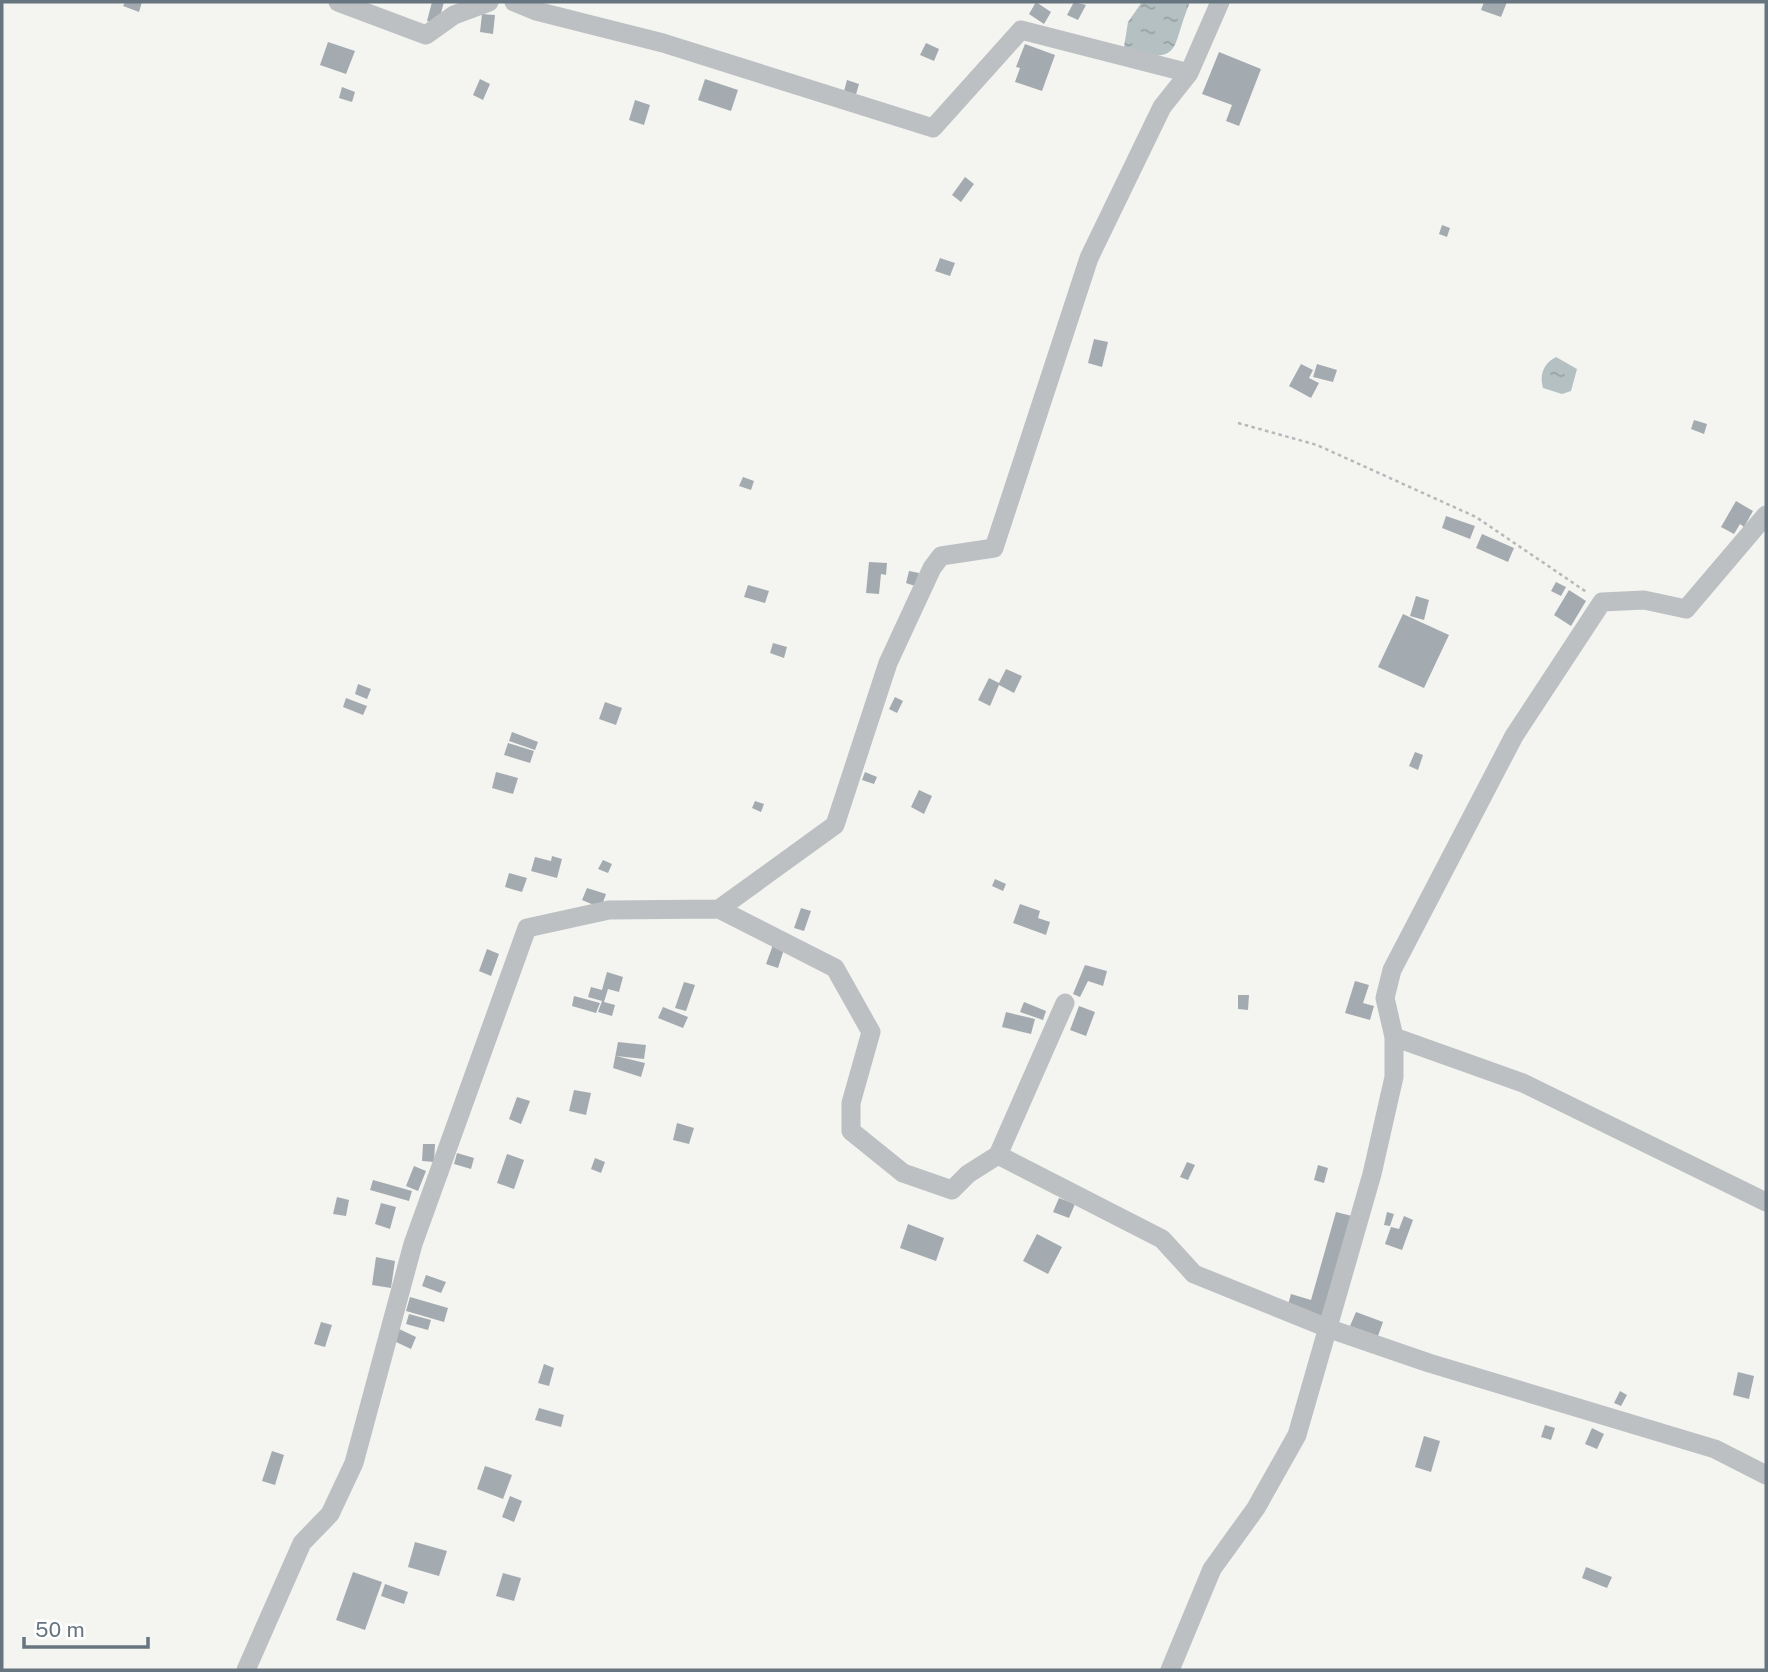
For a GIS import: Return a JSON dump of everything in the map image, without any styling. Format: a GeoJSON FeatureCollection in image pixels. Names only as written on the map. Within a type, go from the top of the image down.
{"type":"FeatureCollection","features":[{"type":"Feature","properties":{"kind":"street"},"geometry":{"type":"LineString","coordinates":[[338,2],[426,35],[454,15],[489,2]]}},
{"type":"Feature","properties":{"kind":"street"},"geometry":{"type":"LineString","coordinates":[[514,2],[536,11],[663,43],[933,128],[1021,30],[1189,74]]}},
{"type":"Feature","properties":{"kind":"street"},"geometry":{"type":"LineString","coordinates":[[719,909],[835,825],[888,663],[932,568],[942,556],[994,548],[1089,258],[1162,107],[1189,74],[1220,2]]}},
{"type":"Feature","properties":{"kind":"street"},"geometry":{"type":"LineString","coordinates":[[1170,1670],[1212,1569],[1256,1508],[1297,1434],[1330,1329],[1372,1174],[1391,1089],[1394,1037],[1385,998],[1391,970],[1514,736],[1602,602],[1644,600],[1686,609],[1766,514]]}},
{"type":"Feature","properties":{"kind":"street"},"geometry":{"type":"LineString","coordinates":[[246,1670],[302,1543],[330,1514],[354,1463],[413,1244],[527,929],[609,909],[719,909],[835,968],[871,1032],[851,1103],[851,1131],[903,1174],[952,1190],[968,1174],[998,1155],[1065,1003]]}},
{"type":"Feature","properties":{"kind":"street"},"geometry":{"type":"LineString","coordinates":[[1394,1037],[1523,1083],[1766,1202]]}},
{"type":"Feature","properties":{"kind":"street"},"geometry":{"type":"LineString","coordinates":[[998,1155],[1162,1239],[1194,1274],[1330,1329],[1429,1363],[1715,1449],[1766,1475]]}},
{"type":"Feature","properties":{"kind":"path"},"geometry":{"type":"LineString","coordinates":[[1238,423],[1317,445],[1476,517],[1602,602]]}},
{"type":"Feature","properties":{"kind":"water"},"geometry":{"type":"Polygon","coordinates":[[[1142,2],[1190,2],[1176,43],[1166,54],[1157,56],[1123,53],[1128,22],[1142,2]]]}},
{"type":"Feature","properties":{"kind":"water"},"geometry":{"type":"Polygon","coordinates":[[[1556,357],[1577,369],[1571,391],[1562,394],[1543,388],[1542,383],[1546,366],[1556,357]]]}},
{"type":"Feature","properties":{"kind":"building"},"geometry":{"type":"Polygon","coordinates":[[[125,2],[142,2],[139,12],[123,6],[125,2]]]}},
{"type":"Feature","properties":{"kind":"building"},"geometry":{"type":"Polygon","coordinates":[[[432,2],[444,2],[438,24],[427,21],[432,2]]]}},
{"type":"Feature","properties":{"kind":"building"},"geometry":{"type":"Polygon","coordinates":[[[1036,2],[1051,12],[1044,24],[1029,14],[1036,2]]]}},
{"type":"Feature","properties":{"kind":"building"},"geometry":{"type":"Polygon","coordinates":[[[1074,2],[1086,5],[1078,20],[1067,15],[1074,2]]]}},
{"type":"Feature","properties":{"kind":"building"},"geometry":{"type":"Polygon","coordinates":[[[1484,2],[1507,2],[1501,17],[1481,10],[1484,2]]]}},
{"type":"Feature","properties":{"kind":"building"},"geometry":{"type":"Polygon","coordinates":[[[482,14],[495,15],[493,34],[480,32],[482,14]]]}},
{"type":"Feature","properties":{"kind":"building"},"geometry":{"type":"Polygon","coordinates":[[[328,42],[355,51],[346,74],[320,65],[328,42]]]}},
{"type":"Feature","properties":{"kind":"building"},"geometry":{"type":"Polygon","coordinates":[[[926,43],[939,49],[934,61],[920,55],[926,43]]]}},
{"type":"Feature","properties":{"kind":"building"},"geometry":{"type":"Polygon","coordinates":[[[1025,44],[1055,55],[1042,91],[1015,82],[1020,68],[1016,67],[1025,44]]]}},
{"type":"Feature","properties":{"kind":"building"},"geometry":{"type":"Polygon","coordinates":[[[1219,52],[1261,69],[1239,126],[1226,121],[1232,105],[1202,94],[1219,52]]]}},
{"type":"Feature","properties":{"kind":"building"},"geometry":{"type":"Polygon","coordinates":[[[480,79],[490,84],[483,100],[473,95],[480,79]]]}},
{"type":"Feature","properties":{"kind":"building"},"geometry":{"type":"Polygon","coordinates":[[[705,79],[738,90],[731,111],[698,100],[705,79]]]}},
{"type":"Feature","properties":{"kind":"building"},"geometry":{"type":"Polygon","coordinates":[[[847,80],[859,84],[855,98],[843,95],[847,80]]]}},
{"type":"Feature","properties":{"kind":"building"},"geometry":{"type":"Polygon","coordinates":[[[342,87],[355,92],[352,102],[339,98],[342,87]]]}},
{"type":"Feature","properties":{"kind":"building"},"geometry":{"type":"Polygon","coordinates":[[[635,100],[650,105],[644,125],[629,120],[635,100]]]}},
{"type":"Feature","properties":{"kind":"building"},"geometry":{"type":"Polygon","coordinates":[[[965,177],[974,184],[961,202],[952,195],[965,177]]]}},
{"type":"Feature","properties":{"kind":"building"},"geometry":{"type":"Polygon","coordinates":[[[1442,225],[1450,228],[1447,237],[1439,234],[1442,225]]]}},
{"type":"Feature","properties":{"kind":"building"},"geometry":{"type":"Polygon","coordinates":[[[940,258],[955,263],[950,276],[935,271],[940,258]]]}},
{"type":"Feature","properties":{"kind":"building"},"geometry":{"type":"Polygon","coordinates":[[[1094,339],[1108,342],[1102,367],[1088,363],[1094,339]]]}},
{"type":"Feature","properties":{"kind":"building"},"geometry":{"type":"Polygon","coordinates":[[[1301,364],[1313,370],[1309,378],[1319,383],[1311,398],[1289,386],[1301,364]]]}},
{"type":"Feature","properties":{"kind":"building"},"geometry":{"type":"Polygon","coordinates":[[[1317,364],[1337,370],[1333,382],[1313,377],[1317,364]]]}},
{"type":"Feature","properties":{"kind":"building"},"geometry":{"type":"Polygon","coordinates":[[[1694,420],[1707,424],[1704,434],[1691,429],[1694,420]]]}},
{"type":"Feature","properties":{"kind":"building"},"geometry":{"type":"Polygon","coordinates":[[[743,477],[754,481],[751,490],[739,486],[743,477]]]}},
{"type":"Feature","properties":{"kind":"building"},"geometry":{"type":"Polygon","coordinates":[[[1736,501],[1753,511],[1744,527],[1740,524],[1734,534],[1721,527],[1736,501]]]}},
{"type":"Feature","properties":{"kind":"building"},"geometry":{"type":"Polygon","coordinates":[[[1446,516],[1475,526],[1470,539],[1442,528],[1446,516]]]}},
{"type":"Feature","properties":{"kind":"building"},"geometry":{"type":"Polygon","coordinates":[[[1482,534],[1514,548],[1508,562],[1476,548],[1482,534]]]}},
{"type":"Feature","properties":{"kind":"building"},"geometry":{"type":"Polygon","coordinates":[[[869,562],[887,563],[886,575],[881,574],[879,594],[866,593],[869,562]]]}},
{"type":"Feature","properties":{"kind":"building"},"geometry":{"type":"Polygon","coordinates":[[[909,571],[919,573],[915,586],[906,583],[909,571]]]}},
{"type":"Feature","properties":{"kind":"building"},"geometry":{"type":"Polygon","coordinates":[[[1556,582],[1566,587],[1561,596],[1551,591],[1556,582]]]}},
{"type":"Feature","properties":{"kind":"building"},"geometry":{"type":"Polygon","coordinates":[[[748,585],[769,591],[765,603],[744,597],[748,585]]]}},
{"type":"Feature","properties":{"kind":"building"},"geometry":{"type":"Polygon","coordinates":[[[1569,590],[1586,601],[1571,626],[1554,615],[1569,590]]]}},
{"type":"Feature","properties":{"kind":"building"},"geometry":{"type":"Polygon","coordinates":[[[1416,596],[1429,600],[1424,620],[1410,616],[1416,596]]]}},
{"type":"Feature","properties":{"kind":"building"},"geometry":{"type":"Polygon","coordinates":[[[1403,614],[1449,635],[1424,688],[1378,667],[1403,614]]]}},
{"type":"Feature","properties":{"kind":"building"},"geometry":{"type":"Polygon","coordinates":[[[773,643],[787,647],[784,658],[770,653],[773,643]]]}},
{"type":"Feature","properties":{"kind":"building"},"geometry":{"type":"Polygon","coordinates":[[[1006,669],[1022,676],[1014,693],[999,685],[990,706],[978,700],[989,678],[999,683],[1006,669]]]}},
{"type":"Feature","properties":{"kind":"building"},"geometry":{"type":"Polygon","coordinates":[[[358,684],[371,689],[367,699],[355,694],[358,684]]]}},
{"type":"Feature","properties":{"kind":"building"},"geometry":{"type":"Polygon","coordinates":[[[895,697],[903,701],[897,713],[889,709],[895,697]]]}},
{"type":"Feature","properties":{"kind":"building"},"geometry":{"type":"Polygon","coordinates":[[[346,698],[367,706],[363,715],[343,707],[346,698]]]}},
{"type":"Feature","properties":{"kind":"building"},"geometry":{"type":"Polygon","coordinates":[[[605,702],[622,708],[616,725],[599,719],[605,702]]]}},
{"type":"Feature","properties":{"kind":"building"},"geometry":{"type":"Polygon","coordinates":[[[512,732],[538,742],[535,750],[509,741],[512,732]]]}},
{"type":"Feature","properties":{"kind":"building"},"geometry":{"type":"Polygon","coordinates":[[[508,743],[534,751],[530,763],[504,755],[508,743]]]}},
{"type":"Feature","properties":{"kind":"building"},"geometry":{"type":"Polygon","coordinates":[[[1415,752],[1423,755],[1418,770],[1409,766],[1415,752]]]}},
{"type":"Feature","properties":{"kind":"building"},"geometry":{"type":"Polygon","coordinates":[[[496,772],[518,778],[513,794],[492,788],[496,772]]]}},
{"type":"Feature","properties":{"kind":"building"},"geometry":{"type":"Polygon","coordinates":[[[865,772],[877,777],[874,784],[862,780],[865,772]]]}},
{"type":"Feature","properties":{"kind":"building"},"geometry":{"type":"Polygon","coordinates":[[[919,790],[932,796],[924,814],[911,807],[919,790]]]}},
{"type":"Feature","properties":{"kind":"building"},"geometry":{"type":"Polygon","coordinates":[[[755,801],[764,804],[761,812],[752,808],[755,801]]]}},
{"type":"Feature","properties":{"kind":"building"},"geometry":{"type":"Polygon","coordinates":[[[552,856],[562,859],[557,878],[531,871],[535,857],[551,861],[552,856]]]}},
{"type":"Feature","properties":{"kind":"building"},"geometry":{"type":"Polygon","coordinates":[[[603,860],[612,864],[608,873],[598,869],[603,860]]]}},
{"type":"Feature","properties":{"kind":"building"},"geometry":{"type":"Polygon","coordinates":[[[509,873],[527,878],[522,892],[505,887],[509,873]]]}},
{"type":"Feature","properties":{"kind":"building"},"geometry":{"type":"Polygon","coordinates":[[[995,879],[1006,884],[1003,891],[992,886],[995,879]]]}},
{"type":"Feature","properties":{"kind":"building"},"geometry":{"type":"Polygon","coordinates":[[[587,888],[606,894],[601,908],[582,900],[587,888]]]}},
{"type":"Feature","properties":{"kind":"building"},"geometry":{"type":"Polygon","coordinates":[[[1020,904],[1040,911],[1038,918],[1050,922],[1046,935],[1013,923],[1020,904]]]}},
{"type":"Feature","properties":{"kind":"building"},"geometry":{"type":"Polygon","coordinates":[[[801,908],[811,911],[804,931],[794,928],[801,908]]]}},
{"type":"Feature","properties":{"kind":"building"},"geometry":{"type":"Polygon","coordinates":[[[774,942],[785,946],[778,968],[766,964],[774,942]]]}},
{"type":"Feature","properties":{"kind":"building"},"geometry":{"type":"Polygon","coordinates":[[[487,949],[499,954],[491,976],[479,971],[487,949]]]}},
{"type":"Feature","properties":{"kind":"building"},"geometry":{"type":"Polygon","coordinates":[[[1085,965],[1107,971],[1103,986],[1088,981],[1080,997],[1073,994],[1085,965]]]}},
{"type":"Feature","properties":{"kind":"building"},"geometry":{"type":"Polygon","coordinates":[[[607,972],[623,977],[619,992],[608,989],[604,1002],[615,1005],[612,1016],[598,1012],[602,1001],[588,997],[591,987],[602,990],[607,972]]]}},
{"type":"Feature","properties":{"kind":"building"},"geometry":{"type":"Polygon","coordinates":[[[1355,981],[1369,985],[1363,1003],[1374,1006],[1370,1020],[1345,1013],[1355,981]]]}},
{"type":"Feature","properties":{"kind":"building"},"geometry":{"type":"Polygon","coordinates":[[[684,982],[695,985],[686,1011],[675,1008],[684,982]]]}},
{"type":"Feature","properties":{"kind":"building"},"geometry":{"type":"Polygon","coordinates":[[[1238,995],[1249,995],[1248,1010],[1238,1009],[1238,995]]]}},
{"type":"Feature","properties":{"kind":"building"},"geometry":{"type":"Polygon","coordinates":[[[574,996],[600,1003],[596,1013],[572,1006],[574,996]]]}},
{"type":"Feature","properties":{"kind":"building"},"geometry":{"type":"Polygon","coordinates":[[[1024,1002],[1046,1011],[1043,1020],[1020,1012],[1024,1002]]]}},
{"type":"Feature","properties":{"kind":"building"},"geometry":{"type":"Polygon","coordinates":[[[1079,1006],[1095,1012],[1086,1036],[1070,1030],[1079,1006]]]}},
{"type":"Feature","properties":{"kind":"building"},"geometry":{"type":"Polygon","coordinates":[[[663,1007],[688,1017],[683,1028],[658,1018],[663,1007]]]}},
{"type":"Feature","properties":{"kind":"building"},"geometry":{"type":"Polygon","coordinates":[[[1006,1012],[1035,1019],[1031,1034],[1002,1027],[1006,1012]]]}},
{"type":"Feature","properties":{"kind":"building"},"geometry":{"type":"Polygon","coordinates":[[[618,1042],[646,1045],[644,1059],[616,1056],[645,1063],[641,1077],[613,1068],[618,1042]]]}},
{"type":"Feature","properties":{"kind":"building"},"geometry":{"type":"Polygon","coordinates":[[[574,1090],[591,1093],[586,1115],[569,1111],[574,1090]]]}},
{"type":"Feature","properties":{"kind":"building"},"geometry":{"type":"Polygon","coordinates":[[[517,1097],[530,1101],[521,1124],[509,1119],[517,1097]]]}},
{"type":"Feature","properties":{"kind":"building"},"geometry":{"type":"Polygon","coordinates":[[[677,1123],[694,1128],[689,1144],[673,1140],[677,1123]]]}},
{"type":"Feature","properties":{"kind":"building"},"geometry":{"type":"Polygon","coordinates":[[[423,1144],[435,1144],[434,1162],[422,1161],[423,1144]]]}},
{"type":"Feature","properties":{"kind":"building"},"geometry":{"type":"Polygon","coordinates":[[[457,1153],[474,1158],[471,1169],[454,1164],[457,1153]]]}},
{"type":"Feature","properties":{"kind":"building"},"geometry":{"type":"Polygon","coordinates":[[[507,1154],[524,1160],[514,1189],[497,1183],[507,1154]]]}},
{"type":"Feature","properties":{"kind":"building"},"geometry":{"type":"Polygon","coordinates":[[[595,1158],[605,1162],[601,1173],[591,1169],[595,1158]]]}},
{"type":"Feature","properties":{"kind":"building"},"geometry":{"type":"Polygon","coordinates":[[[1187,1162],[1195,1165],[1188,1180],[1180,1177],[1187,1162]]]}},
{"type":"Feature","properties":{"kind":"building"},"geometry":{"type":"Polygon","coordinates":[[[1318,1165],[1328,1168],[1324,1183],[1314,1180],[1318,1165]]]}},
{"type":"Feature","properties":{"kind":"building"},"geometry":{"type":"Polygon","coordinates":[[[414,1166],[426,1171],[418,1191],[406,1186],[414,1166]]]}},
{"type":"Feature","properties":{"kind":"building"},"geometry":{"type":"Polygon","coordinates":[[[373,1180],[412,1191],[409,1201],[370,1190],[373,1180]]]}},
{"type":"Feature","properties":{"kind":"building"},"geometry":{"type":"Polygon","coordinates":[[[337,1197],[349,1200],[346,1216],[333,1214],[337,1197]]]}},
{"type":"Feature","properties":{"kind":"building"},"geometry":{"type":"Polygon","coordinates":[[[1059,1198],[1075,1204],[1069,1218],[1053,1212],[1059,1198]]]}},
{"type":"Feature","properties":{"kind":"building"},"geometry":{"type":"Polygon","coordinates":[[[381,1203],[396,1207],[390,1229],[375,1224],[381,1203]]]}},
{"type":"Feature","properties":{"kind":"building"},"geometry":{"type":"Polygon","coordinates":[[[1336,1212],[1352,1216],[1322,1318],[1287,1308],[1291,1294],[1311,1300],[1336,1212]]]}},
{"type":"Feature","properties":{"kind":"building"},"geometry":{"type":"Polygon","coordinates":[[[1387,1212],[1394,1214],[1390,1226],[1384,1225],[1387,1212]]]}},
{"type":"Feature","properties":{"kind":"building"},"geometry":{"type":"Polygon","coordinates":[[[1404,1216],[1413,1220],[1402,1250],[1385,1244],[1391,1227],[1399,1229],[1404,1216]]]}},
{"type":"Feature","properties":{"kind":"building"},"geometry":{"type":"Polygon","coordinates":[[[908,1224],[944,1238],[936,1261],[900,1248],[908,1224]]]}},
{"type":"Feature","properties":{"kind":"building"},"geometry":{"type":"Polygon","coordinates":[[[1037,1234],[1062,1247],[1048,1274],[1023,1261],[1037,1234]]]}},
{"type":"Feature","properties":{"kind":"building"},"geometry":{"type":"Polygon","coordinates":[[[376,1257],[395,1261],[391,1288],[372,1285],[376,1257]]]}},
{"type":"Feature","properties":{"kind":"building"},"geometry":{"type":"Polygon","coordinates":[[[426,1275],[446,1282],[441,1293],[422,1286],[426,1275]]]}},
{"type":"Feature","properties":{"kind":"building"},"geometry":{"type":"Polygon","coordinates":[[[410,1297],[448,1308],[444,1322],[406,1311],[410,1297]]]}},
{"type":"Feature","properties":{"kind":"building"},"geometry":{"type":"Polygon","coordinates":[[[1356,1312],[1383,1322],[1378,1336],[1350,1326],[1356,1312]]]}},
{"type":"Feature","properties":{"kind":"building"},"geometry":{"type":"Polygon","coordinates":[[[409,1314],[431,1320],[428,1330],[406,1324],[409,1314]]]}},
{"type":"Feature","properties":{"kind":"building"},"geometry":{"type":"Polygon","coordinates":[[[321,1322],[332,1325],[325,1347],[314,1344],[321,1322]]]}},
{"type":"Feature","properties":{"kind":"building"},"geometry":{"type":"Polygon","coordinates":[[[399,1329],[416,1337],[411,1349],[394,1341],[399,1329]]]}},
{"type":"Feature","properties":{"kind":"building"},"geometry":{"type":"Polygon","coordinates":[[[544,1364],[554,1368],[549,1386],[538,1383],[544,1364]]]}},
{"type":"Feature","properties":{"kind":"building"},"geometry":{"type":"Polygon","coordinates":[[[1738,1372],[1754,1376],[1749,1399],[1733,1395],[1738,1372]]]}},
{"type":"Feature","properties":{"kind":"building"},"geometry":{"type":"Polygon","coordinates":[[[1620,1391],[1627,1395],[1621,1406],[1614,1403],[1620,1391]]]}},
{"type":"Feature","properties":{"kind":"building"},"geometry":{"type":"Polygon","coordinates":[[[539,1408],[564,1415],[561,1427],[535,1420],[539,1408]]]}},
{"type":"Feature","properties":{"kind":"building"},"geometry":{"type":"Polygon","coordinates":[[[1545,1425],[1555,1428],[1551,1440],[1541,1437],[1545,1425]]]}},
{"type":"Feature","properties":{"kind":"building"},"geometry":{"type":"Polygon","coordinates":[[[1592,1428],[1604,1434],[1597,1449],[1585,1444],[1592,1428]]]}},
{"type":"Feature","properties":{"kind":"building"},"geometry":{"type":"Polygon","coordinates":[[[1424,1436],[1440,1441],[1431,1472],[1415,1467],[1424,1436]]]}},
{"type":"Feature","properties":{"kind":"building"},"geometry":{"type":"Polygon","coordinates":[[[272,1451],[284,1455],[275,1485],[262,1481],[272,1451]]]}},
{"type":"Feature","properties":{"kind":"building"},"geometry":{"type":"Polygon","coordinates":[[[485,1466],[512,1475],[503,1499],[477,1489],[485,1466]]]}},
{"type":"Feature","properties":{"kind":"building"},"geometry":{"type":"Polygon","coordinates":[[[510,1496],[522,1501],[514,1522],[502,1517],[510,1496]]]}},
{"type":"Feature","properties":{"kind":"building"},"geometry":{"type":"Polygon","coordinates":[[[415,1542],[447,1551],[439,1576],[408,1567],[415,1542]]]}},
{"type":"Feature","properties":{"kind":"building"},"geometry":{"type":"Polygon","coordinates":[[[1586,1567],[1612,1577],[1607,1588],[1582,1578],[1586,1567]]]}},
{"type":"Feature","properties":{"kind":"building"},"geometry":{"type":"Polygon","coordinates":[[[353,1572],[382,1582],[365,1630],[336,1620],[353,1572]]]}},
{"type":"Feature","properties":{"kind":"building"},"geometry":{"type":"Polygon","coordinates":[[[503,1573],[521,1578],[514,1601],[496,1596],[503,1573]]]}},
{"type":"Feature","properties":{"kind":"building"},"geometry":{"type":"Polygon","coordinates":[[[385,1584],[408,1592],[404,1604],[381,1596],[385,1584]]]}}]}
